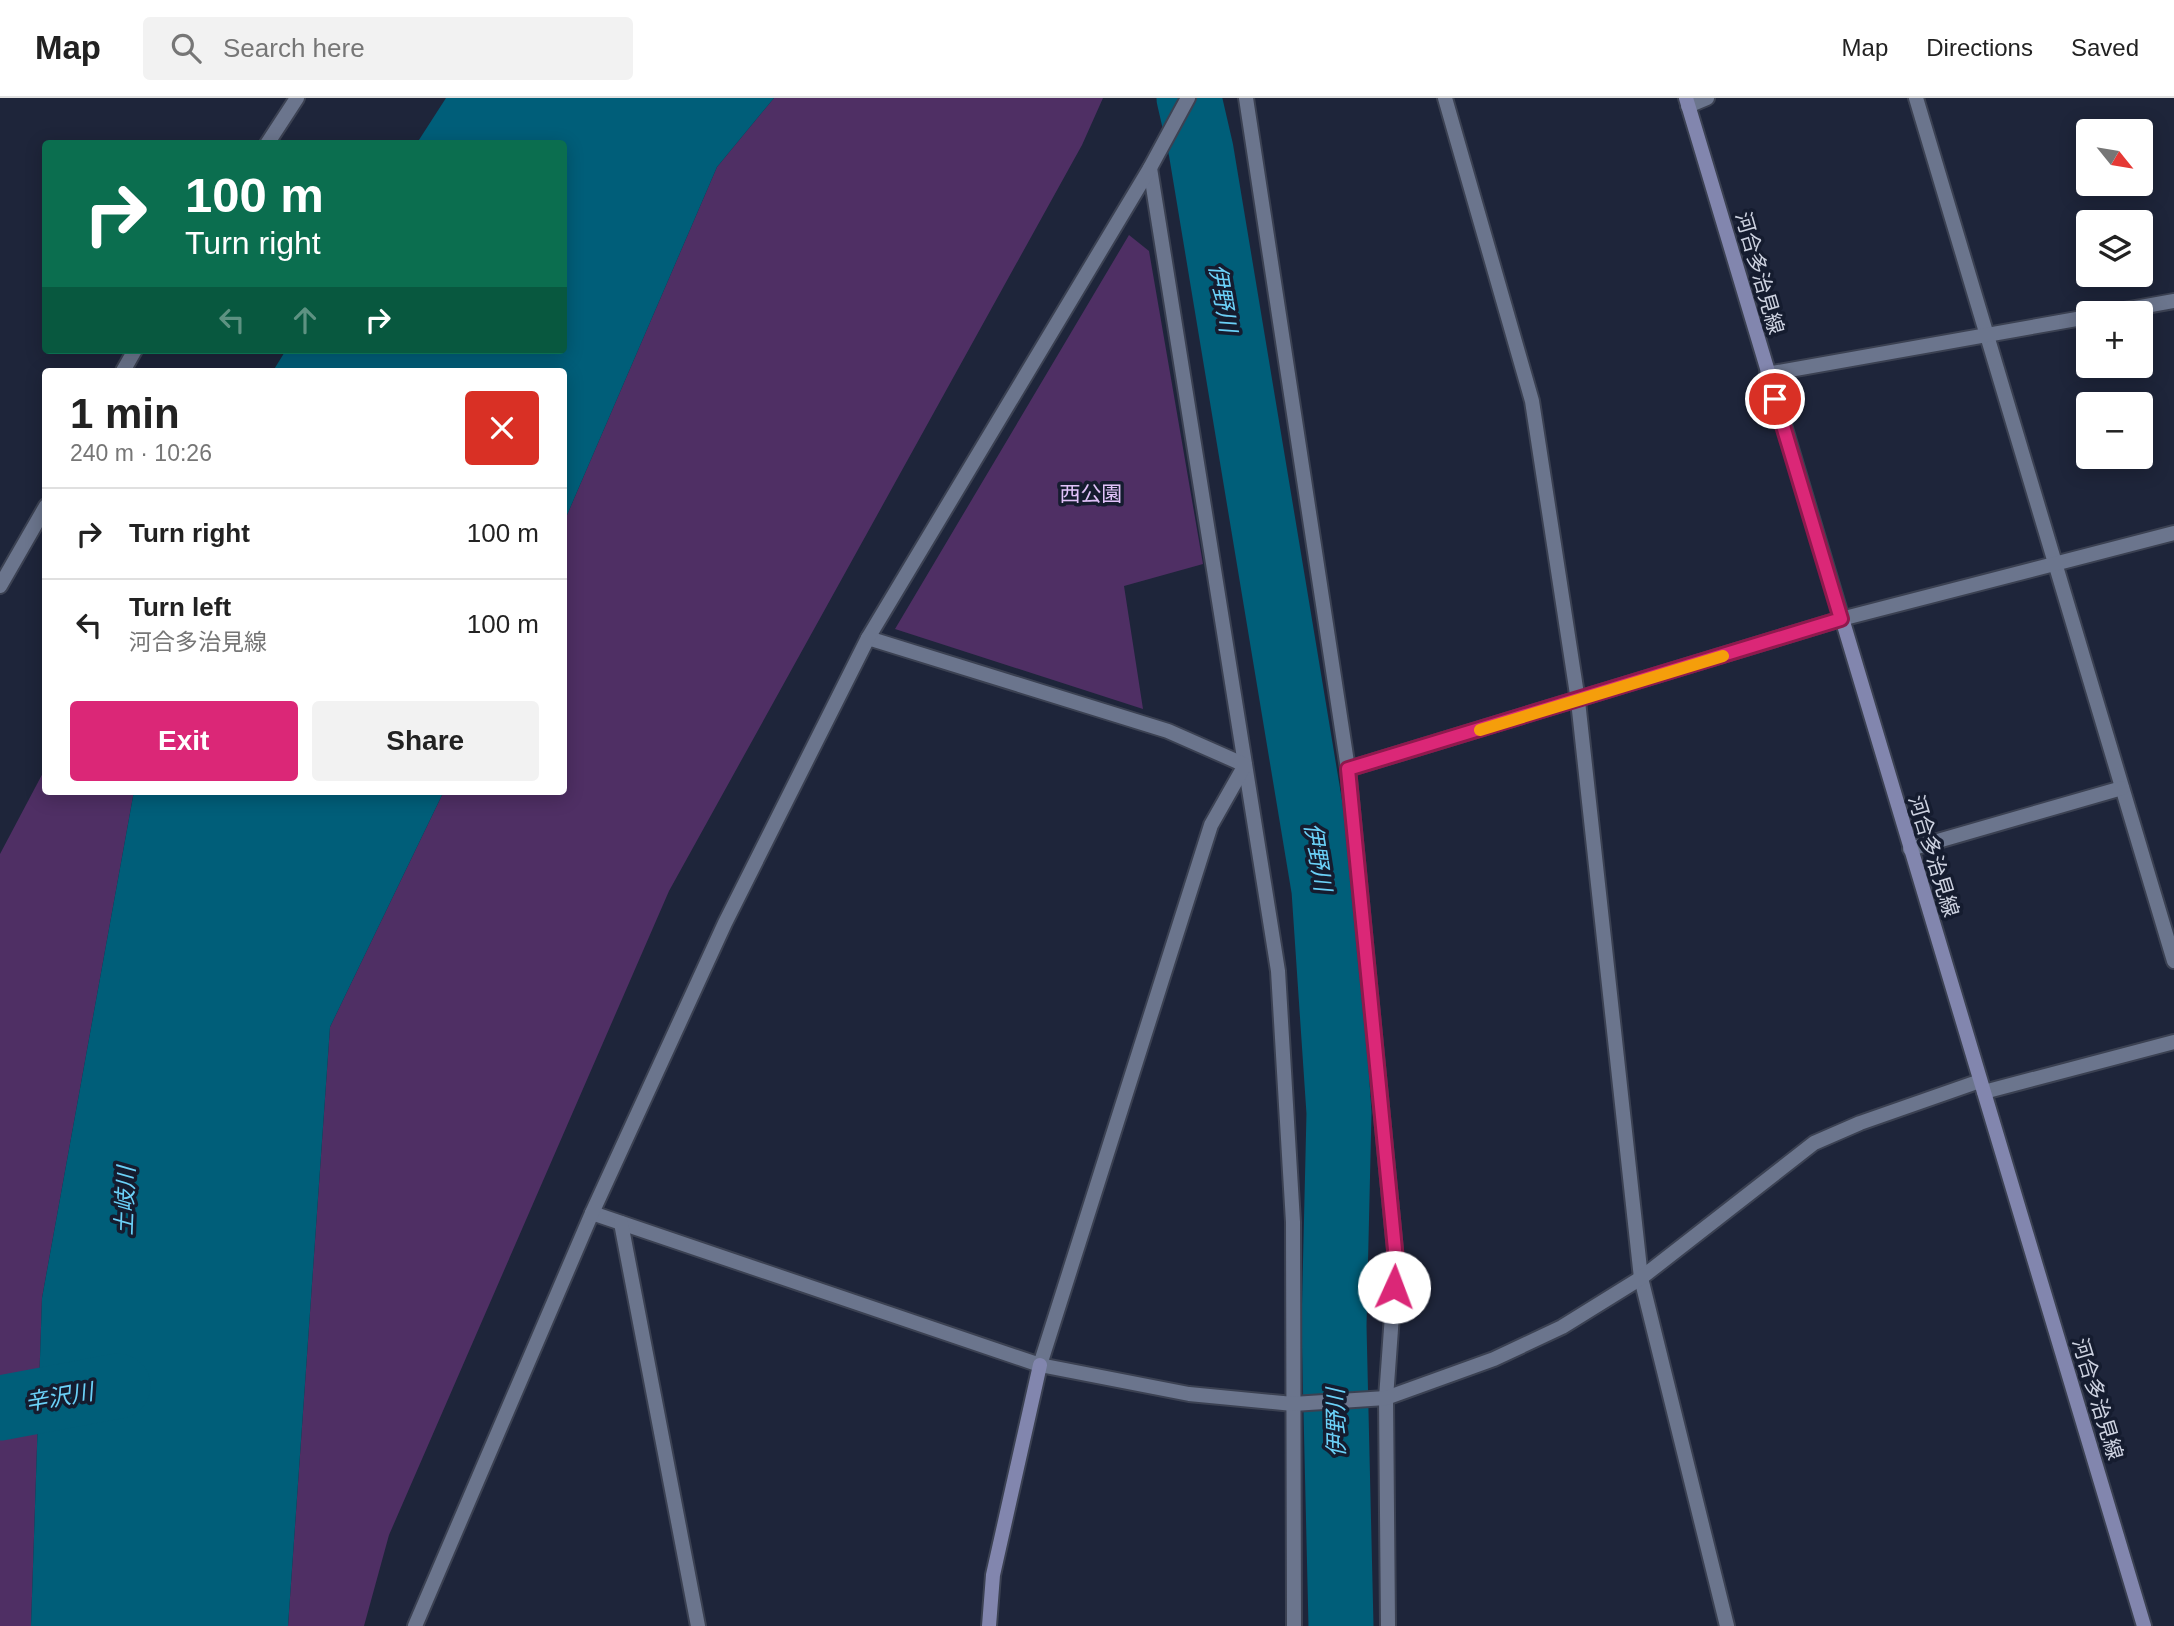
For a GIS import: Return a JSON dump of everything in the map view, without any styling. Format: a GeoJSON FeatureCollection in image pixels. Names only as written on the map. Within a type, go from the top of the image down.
{"type":"FeatureCollection","features":[{"type":"Feature","properties":{"kind":"main road","name":"河合多治見線"},"geometry":{"type":"LineString","coordinates":[[1687,102],[2144,1626]]}},
{"type":"Feature","properties":{"kind":"main road"},"geometry":{"type":"LineString","coordinates":[[989,1626],[993,1575],[1040,1365]]}},
{"type":"Feature","properties":{"kind":"street"},"geometry":{"type":"LineString","coordinates":[[270,140],[297,98]]}},
{"type":"Feature","properties":{"kind":"street"},"geometry":{"type":"LineString","coordinates":[[415,1626],[593,1213],[725,923],[868,638],[1150,168],[1188,98]]}},
{"type":"Feature","properties":{"kind":"street"},"geometry":{"type":"LineString","coordinates":[[1246,98],[1348,769],[1396,1260],[1386,1398],[1388,1626]]}},
{"type":"Feature","properties":{"kind":"street"},"geometry":{"type":"LineString","coordinates":[[1444,98],[1532,401],[1578,701],[1641,1278],[1727,1626]]}},
{"type":"Feature","properties":{"kind":"street"},"geometry":{"type":"LineString","coordinates":[[1687,102],[1707,98]]}},
{"type":"Feature","properties":{"kind":"street"},"geometry":{"type":"LineString","coordinates":[[1916,98],[2174,961]]}},
{"type":"Feature","properties":{"kind":"street"},"geometry":{"type":"LineString","coordinates":[[1150,168],[1278,971],[1293,1222],[1294,1626]]}},
{"type":"Feature","properties":{"kind":"street"},"geometry":{"type":"LineString","coordinates":[[2153,305],[2174,301]]}},
{"type":"Feature","properties":{"kind":"street"},"geometry":{"type":"LineString","coordinates":[[1768,374],[2076,319]]}},
{"type":"Feature","properties":{"kind":"street"},"geometry":{"type":"LineString","coordinates":[[0,586],[42,513]]}},
{"type":"Feature","properties":{"kind":"street"},"geometry":{"type":"LineString","coordinates":[[1348,769],[1841,619],[2174,533]]}},
{"type":"Feature","properties":{"kind":"street"},"geometry":{"type":"LineString","coordinates":[[868,638],[1168,731],[1245,765]]}},
{"type":"Feature","properties":{"kind":"street"},"geometry":{"type":"LineString","coordinates":[[1040,1365],[1210,825],[1245,765]]}},
{"type":"Feature","properties":{"kind":"street"},"geometry":{"type":"LineString","coordinates":[[1910,849],[2122,788]]}},
{"type":"Feature","properties":{"kind":"street"},"geometry":{"type":"LineString","coordinates":[[593,1213],[1040,1365],[1189,1394],[1293,1404],[1386,1398],[1494,1359],[1562,1327],[1641,1278],[1814,1143],[1860,1123],[1982,1086],[2174,1042]]}},
{"type":"Feature","properties":{"kind":"street"},"geometry":{"type":"LineString","coordinates":[[621,1223],[698,1626]]}},
{"type":"Feature","properties":{"kind":"green space"},"geometry":{"type":"Polygon","coordinates":[[[774,98],[1103,98],[1082,145],[669,891],[389,1535],[364,1626],[288,1626],[330,1027],[442,795],[567,795],[567,515],[717,167],[774,98]]]}},
{"type":"Feature","properties":{"kind":"green space","name":"西公園"},"geometry":{"type":"Polygon","coordinates":[[[1129,235],[1149,251],[1203,564],[1124,586],[1143,709],[895,629],[1129,235]]]}},
{"type":"Feature","properties":{"kind":"green space"},"geometry":{"type":"Polygon","coordinates":[[[42,775],[42,795],[133,795],[42,1298],[31,1626],[0,1626],[0,854],[42,775]]]}},
{"type":"Feature","properties":{"kind":"water"},"geometry":{"type":"Polygon","coordinates":[[[446,98],[774,98],[717,167],[567,515],[567,368],[275,368],[284,354],[567,354],[567,140],[419,140],[446,98]]]}},
{"type":"Feature","properties":{"kind":"water","name":"土岐川"},"geometry":{"type":"Polygon","coordinates":[[[133,795],[442,795],[330,1027],[288,1626],[31,1626],[42,1298],[133,795]]]}},
{"type":"Feature","properties":{"kind":"waterway","name":"伊野川"},"geometry":{"type":"LineString","coordinates":[[1189,98],[1201,150],[1324,890],[1339,1113],[1334,1326],[1341,1626]]}},
{"type":"Feature","properties":{"kind":"waterway","name":"辛沢川"},"geometry":{"type":"LineString","coordinates":[[0,1408],[118,1386]]}},
{"type":"Feature","properties":{"kind":"slow traffic"},"geometry":{"type":"LineString","coordinates":[[1480,730],[1723,656]]}},
{"type":"Feature","properties":{"kind":"route"},"geometry":{"type":"LineString","coordinates":[[1394,1287],[1396,1260],[1348,769],[1841,619],[1775,399]]}}]}
